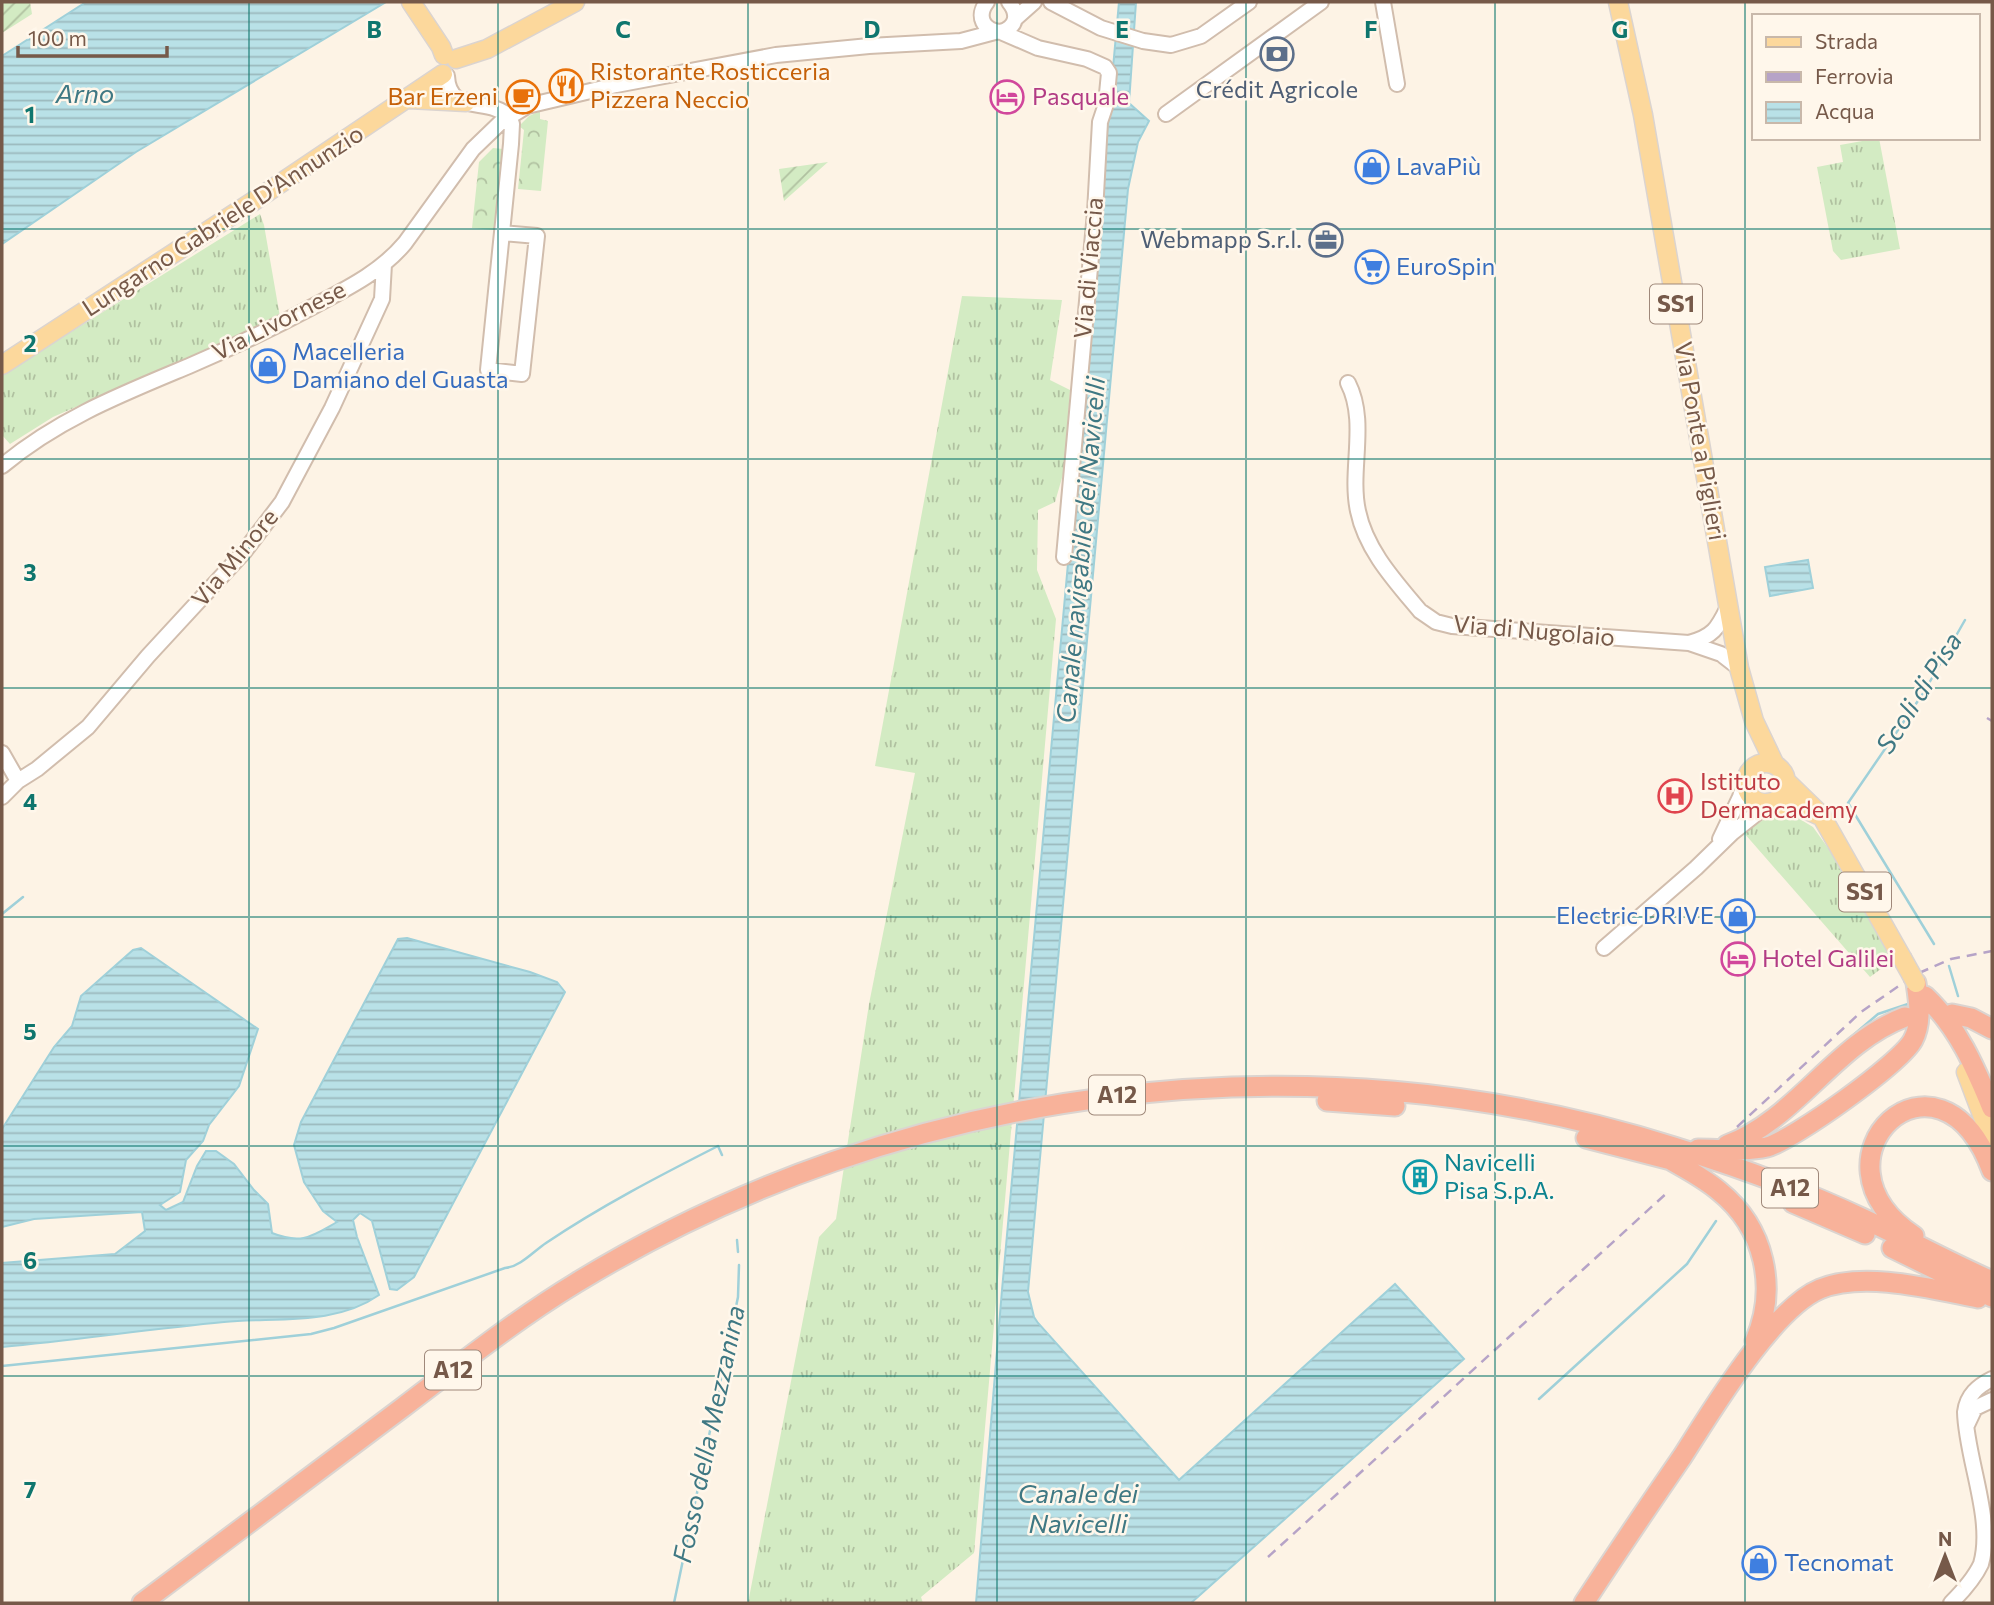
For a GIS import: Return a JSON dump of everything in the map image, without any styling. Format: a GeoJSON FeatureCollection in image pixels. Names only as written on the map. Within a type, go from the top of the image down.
{"type":"FeatureCollection","features":[{"type":"Feature","properties":{"kind":"highway"},"geometry":{"type":"LineString","coordinates":[[1921,989],[1960,1040],[1992,1108]]}},
{"type":"Feature","properties":{"kind":"highway"},"geometry":{"type":"LineString","coordinates":[[1671,1153],[1756,1149],[1791,1137],[1899,1056],[1912,1042],[1917,1027],[1921,989]]}},
{"type":"Feature","properties":{"kind":"highway"},"geometry":{"type":"LineString","coordinates":[[1952,1014],[1971,1018],[1992,1029]]}},
{"type":"Feature","properties":{"kind":"highway"},"geometry":{"type":"LineString","coordinates":[[1717,1149],[1746,1138],[1769,1125],[1869,1036],[1905,1017]]}},
{"type":"Feature","properties":{"kind":"highway","name":"A12"},"geometry":{"type":"LineString","coordinates":[[162,1603],[516,1337],[625,1268],[792,1183],[903,1139],[996,1115],[1114,1096],[1221,1087],[1364,1089],[1468,1101],[1572,1121],[1826,1202],[1902,1240]]}},
{"type":"Feature","properties":{"kind":"highway"},"geometry":{"type":"LineString","coordinates":[[1992,1171],[1976,1136],[1956,1117],[1928,1107],[1906,1110],[1897,1115],[1876,1135],[1871,1153],[1872,1179],[1902,1240],[1992,1299]]}},
{"type":"Feature","properties":{"kind":"highway"},"geometry":{"type":"LineString","coordinates":[[1671,1153],[1719,1191],[1740,1213],[1756,1240],[1764,1265],[1767,1295],[1762,1325],[1747,1362]]}},
{"type":"Feature","properties":{"kind":"highway","name":"A12"},"geometry":{"type":"LineString","coordinates":[[142,1603],[540,1306],[677,1226],[741,1196],[792,1183]]}},
{"type":"Feature","properties":{"kind":"highway"},"geometry":{"type":"LineString","coordinates":[[1902,1240],[1992,1281]]}},
{"type":"Feature","properties":{"kind":"highway"},"geometry":{"type":"LineString","coordinates":[[1584,1603],[1747,1362],[1788,1311],[1809,1295],[1844,1283],[1891,1284],[1992,1299]]}},
{"type":"Feature","properties":{"kind":"main road"},"geometry":{"type":"LineString","coordinates":[[411,2],[450,57]]}},
{"type":"Feature","properties":{"kind":"main road"},"geometry":{"type":"LineString","coordinates":[[445,75],[437,66],[439,59],[487,49],[575,2]]}},
{"type":"Feature","properties":{"kind":"main road","name":"Via Ponte a Piglieri"},"geometry":{"type":"LineString","coordinates":[[1618,2],[1630,63],[1636,77]]}},
{"type":"Feature","properties":{"kind":"main road","name":"Via Ponte a Piglieri"},"geometry":{"type":"LineString","coordinates":[[1626,2],[1636,61],[1636,77],[1739,668],[1754,721],[1775,765]]}},
{"type":"Feature","properties":{"kind":"main road","name":"Lungarno Gabriele D'Annunzio"},"geometry":{"type":"LineString","coordinates":[[2,365],[445,75]]}},
{"type":"Feature","properties":{"kind":"main road"},"geometry":{"type":"LineString","coordinates":[[409,99],[466,102]]}},
{"type":"Feature","properties":{"kind":"main road","name":"Via Ponte a Piglieri"},"geometry":{"type":"LineString","coordinates":[[1748,774],[1754,743],[1754,721]]}},
{"type":"Feature","properties":{"kind":"main road"},"geometry":{"type":"LineString","coordinates":[[1775,765],[1766,762],[1748,774],[1746,790],[1751,798],[1760,803],[1807,810],[1821,817],[1828,825]]}},
{"type":"Feature","properties":{"kind":"main road","name":"SS1"},"geometry":{"type":"LineString","coordinates":[[1775,765],[1783,771],[1786,781],[1818,810],[1828,825],[1962,1064],[1992,1141]]}},
{"type":"Feature","properties":{"kind":"main road"},"geometry":{"type":"LineString","coordinates":[[1770,803],[1782,795],[1786,781]]}},
{"type":"Feature","properties":{"kind":"street"},"geometry":{"type":"LineString","coordinates":[[969,2],[983,12]]}},
{"type":"Feature","properties":{"kind":"street"},"geometry":{"type":"LineString","coordinates":[[1009,2],[1015,10],[1015,20],[1023,40]]}},
{"type":"Feature","properties":{"kind":"street"},"geometry":{"type":"LineString","coordinates":[[983,12],[984,25],[998,32],[1009,29],[1034,2]]}},
{"type":"Feature","properties":{"kind":"street"},"geometry":{"type":"LineString","coordinates":[[1051,2],[1101,28],[1152,43],[1171,45],[1195,39],[1249,2]]}},
{"type":"Feature","properties":{"kind":"street"},"geometry":{"type":"LineString","coordinates":[[1383,2],[1396,84]]}},
{"type":"Feature","properties":{"kind":"street"},"geometry":{"type":"LineString","coordinates":[[1166,114],[1294,23],[1313,3]]}},
{"type":"Feature","properties":{"kind":"street"},"geometry":{"type":"LineString","coordinates":[[963,40],[983,12]]}},
{"type":"Feature","properties":{"kind":"street","name":"Via Livornese"},"geometry":{"type":"LineString","coordinates":[[2,466],[38,437],[92,407],[268,331],[333,296],[384,264],[410,237],[473,149],[509,116],[527,106],[776,55],[963,40],[998,32]]}},
{"type":"Feature","properties":{"kind":"street","name":"Via di Viaccia"},"geometry":{"type":"LineString","coordinates":[[998,32],[1038,48],[1087,59],[1105,67],[1109,73],[1105,107],[1100,122],[1095,212],[1063,557]]}},
{"type":"Feature","properties":{"kind":"street"},"geometry":{"type":"LineString","coordinates":[[445,75],[452,96],[466,102],[495,107],[509,116],[512,124],[488,370],[522,374],[537,236],[502,233]]}},
{"type":"Feature","properties":{"kind":"street","name":"Via Minore"},"geometry":{"type":"LineString","coordinates":[[2,797],[18,781],[37,769],[88,727],[148,656],[244,552],[282,502],[332,408],[383,299],[384,264]]}},
{"type":"Feature","properties":{"kind":"street","name":"Via di Nugolaio"},"geometry":{"type":"LineString","coordinates":[[1348,383],[1354,396],[1357,415],[1357,495],[1360,519],[1367,539],[1377,555],[1427,617],[1452,626],[1689,643],[1721,654],[1739,668]]}},
{"type":"Feature","properties":{"kind":"street"},"geometry":{"type":"LineString","coordinates":[[1689,643],[1708,637],[1715,631],[1730,605]]}},
{"type":"Feature","properties":{"kind":"street"},"geometry":{"type":"LineString","coordinates":[[2,753],[18,781]]}},
{"type":"Feature","properties":{"kind":"street"},"geometry":{"type":"LineString","coordinates":[[1713,849],[1726,830],[1748,774]]}},
{"type":"Feature","properties":{"kind":"street"},"geometry":{"type":"LineString","coordinates":[[1604,948],[1696,868],[1713,849],[1770,803]]}},
{"type":"Feature","properties":{"kind":"street"},"geometry":{"type":"LineString","coordinates":[[1951,1603],[1973,1578],[1980,1566],[1985,1546],[1984,1518],[1965,1412],[1967,1401],[1976,1390],[1992,1379]]}},
{"type":"Feature","properties":{"kind":"street"},"geometry":{"type":"LineString","coordinates":[[1967,1426],[1975,1408],[1992,1400]]}},
{"type":"Feature","properties":{"kind":"green space"},"geometry":{"type":"Polygon","coordinates":[[[2,2],[30,2],[32,14],[2,33],[2,2]]]}},
{"type":"Feature","properties":{"kind":"green space"},"geometry":{"type":"Polygon","coordinates":[[[540,111],[540,119],[548,121],[541,191],[518,189],[524,130],[519,126],[529,116],[540,111]]]}},
{"type":"Feature","properties":{"kind":"green space"},"geometry":{"type":"Polygon","coordinates":[[[1879,140],[1900,249],[1841,260],[1833,251],[1817,167],[1843,162],[1840,145],[1879,140]]]}},
{"type":"Feature","properties":{"kind":"green space"},"geometry":{"type":"Polygon","coordinates":[[[493,148],[503,149],[494,230],[472,228],[479,162],[493,148]]]}},
{"type":"Feature","properties":{"kind":"green space"},"geometry":{"type":"Polygon","coordinates":[[[828,162],[784,201],[779,169],[828,162]]]}},
{"type":"Feature","properties":{"kind":"green space"},"geometry":{"type":"Polygon","coordinates":[[[260,214],[280,317],[53,417],[10,444],[2,435],[2,375],[260,214]]]}},
{"type":"Feature","properties":{"kind":"green space"},"geometry":{"type":"Polygon","coordinates":[[[962,296],[1062,300],[1050,380],[1070,390],[1064,471],[1055,502],[1038,510],[1037,570],[1056,619],[974,1553],[921,1597],[923,1603],[748,1603],[819,1237],[836,1219],[869,1004],[915,773],[875,766],[962,296]]]}},
{"type":"Feature","properties":{"kind":"green space"},"geometry":{"type":"Polygon","coordinates":[[[1782,814],[1798,818],[1813,827],[1836,859],[1893,960],[1870,977],[1744,833],[1769,816],[1782,814]]]}},
{"type":"Feature","properties":{"kind":"water","name":"Arno"},"geometry":{"type":"Polygon","coordinates":[[[86,2],[386,2],[136,152],[2,244],[2,56],[86,2]]]}},
{"type":"Feature","properties":{"kind":"water","name":"Canale dei Navicelli"},"geometry":{"type":"Polygon","coordinates":[[[1119,2],[1136,2],[1129,103],[1149,121],[1138,142],[1128,189],[1028,1292],[1034,1317],[1179,1480],[1395,1284],[1464,1359],[1191,1603],[976,1603],[1002,1290],[1119,2]]]}},
{"type":"Feature","properties":{"kind":"water"},"geometry":{"type":"Polygon","coordinates":[[[1808,560],[1813,588],[1770,596],[1765,567],[1808,560]]]}},
{"type":"Feature","properties":{"kind":"water"},"geometry":{"type":"Polygon","coordinates":[[[407,938],[530,972],[557,982],[565,992],[414,1277],[397,1290],[390,1289],[372,1221],[360,1213],[353,1220],[379,1295],[344,1312],[304,1318],[224,1322],[2,1347],[2,1263],[115,1254],[145,1231],[142,1212],[34,1219],[2,1227],[2,1129],[54,1047],[72,1026],[81,996],[133,950],[141,948],[258,1029],[239,1086],[209,1125],[203,1141],[186,1160],[180,1192],[160,1205],[166,1210],[183,1202],[206,1151],[216,1151],[234,1164],[268,1204],[272,1233],[282,1237],[306,1237],[337,1222],[323,1211],[304,1182],[294,1145],[301,1122],[398,939],[407,938]]]}},
{"type":"Feature","properties":{"kind":"waterway","name":"Scoli di Pisa"},"geometry":{"type":"LineString","coordinates":[[1934,944],[1848,803],[1924,692],[1965,620]]}},
{"type":"Feature","properties":{"kind":"waterway"},"geometry":{"type":"LineString","coordinates":[[2,914],[23,897]]}},
{"type":"Feature","properties":{"kind":"waterway","name":"Scoli di Pisa"},"geometry":{"type":"LineString","coordinates":[[1949,966],[1958,996]]}},
{"type":"Feature","properties":{"kind":"waterway"},"geometry":{"type":"LineString","coordinates":[[1851,1037],[1878,1014],[1908,1004]]}},
{"type":"Feature","properties":{"kind":"waterway"},"geometry":{"type":"LineString","coordinates":[[2,1366],[311,1334],[334,1328],[516,1265],[567,1229],[652,1180],[718,1146],[722,1155]]}},
{"type":"Feature","properties":{"kind":"waterway"},"geometry":{"type":"LineString","coordinates":[[1539,1399],[1687,1264],[1716,1221]]}},
{"type":"Feature","properties":{"kind":"waterway"},"geometry":{"type":"LineString","coordinates":[[737,1240],[738,1252]]}},
{"type":"Feature","properties":{"kind":"waterway","name":"Fosso della Mezzanina"},"geometry":{"type":"LineString","coordinates":[[674,1603],[738,1297],[739,1265]]}},
{"type":"Feature","properties":{"kind":"railway"},"geometry":{"type":"LineString","coordinates":[[1987,718],[1992,721]]}},
{"type":"Feature","properties":{"kind":"railway"},"geometry":{"type":"LineString","coordinates":[[1919,973],[1951,959],[1992,951]]}},
{"type":"Feature","properties":{"kind":"railway"},"geometry":{"type":"LineString","coordinates":[[1737,1127],[1861,1012],[1906,981]]}},
{"type":"Feature","properties":{"kind":"railway"},"geometry":{"type":"LineString","coordinates":[[1268,1557],[1669,1191]]}},
{"type":"Feature","properties":{"kind":"place","name":"Crédit Agricole"},"geometry":{"type":"Point","coordinates":[1277,54]}},
{"type":"Feature","properties":{"kind":"place","name":"Ristorante Rosticceria Pizzera Neccio"},"geometry":{"type":"Point","coordinates":[566,86]}},
{"type":"Feature","properties":{"kind":"place","name":"Bar Erzeni"},"geometry":{"type":"Point","coordinates":[523,97]}},
{"type":"Feature","properties":{"kind":"place","name":"Pasquale"},"geometry":{"type":"Point","coordinates":[1007,97]}},
{"type":"Feature","properties":{"kind":"place","name":"LavaPiù"},"geometry":{"type":"Point","coordinates":[1372,167]}},
{"type":"Feature","properties":{"kind":"place","name":"Webmapp S.r.l."},"geometry":{"type":"Point","coordinates":[1326,240]}},
{"type":"Feature","properties":{"kind":"place","name":"EuroSpin"},"geometry":{"type":"Point","coordinates":[1372,267]}},
{"type":"Feature","properties":{"kind":"place","name":"Macelleria Damiano del Guasta"},"geometry":{"type":"Point","coordinates":[268,366]}},
{"type":"Feature","properties":{"kind":"place","name":"Istituto Dermacademy"},"geometry":{"type":"Point","coordinates":[1675,796]}},
{"type":"Feature","properties":{"kind":"place","name":"Electric DRIVE"},"geometry":{"type":"Point","coordinates":[1738,916]}},
{"type":"Feature","properties":{"kind":"place","name":"Hotel Galilei"},"geometry":{"type":"Point","coordinates":[1738,959]}},
{"type":"Feature","properties":{"kind":"place","name":"Navicelli Pisa S.p.A."},"geometry":{"type":"Point","coordinates":[1420,1177]}},
{"type":"Feature","properties":{"kind":"place","name":"Tecnomat"},"geometry":{"type":"Point","coordinates":[1759,1563]}},
{"type":"Feature","properties":{"kind":"water label","name":"Canale navigabile dei Navicelli"},"geometry":{"type":"Point","coordinates":[1081,550]}}]}
